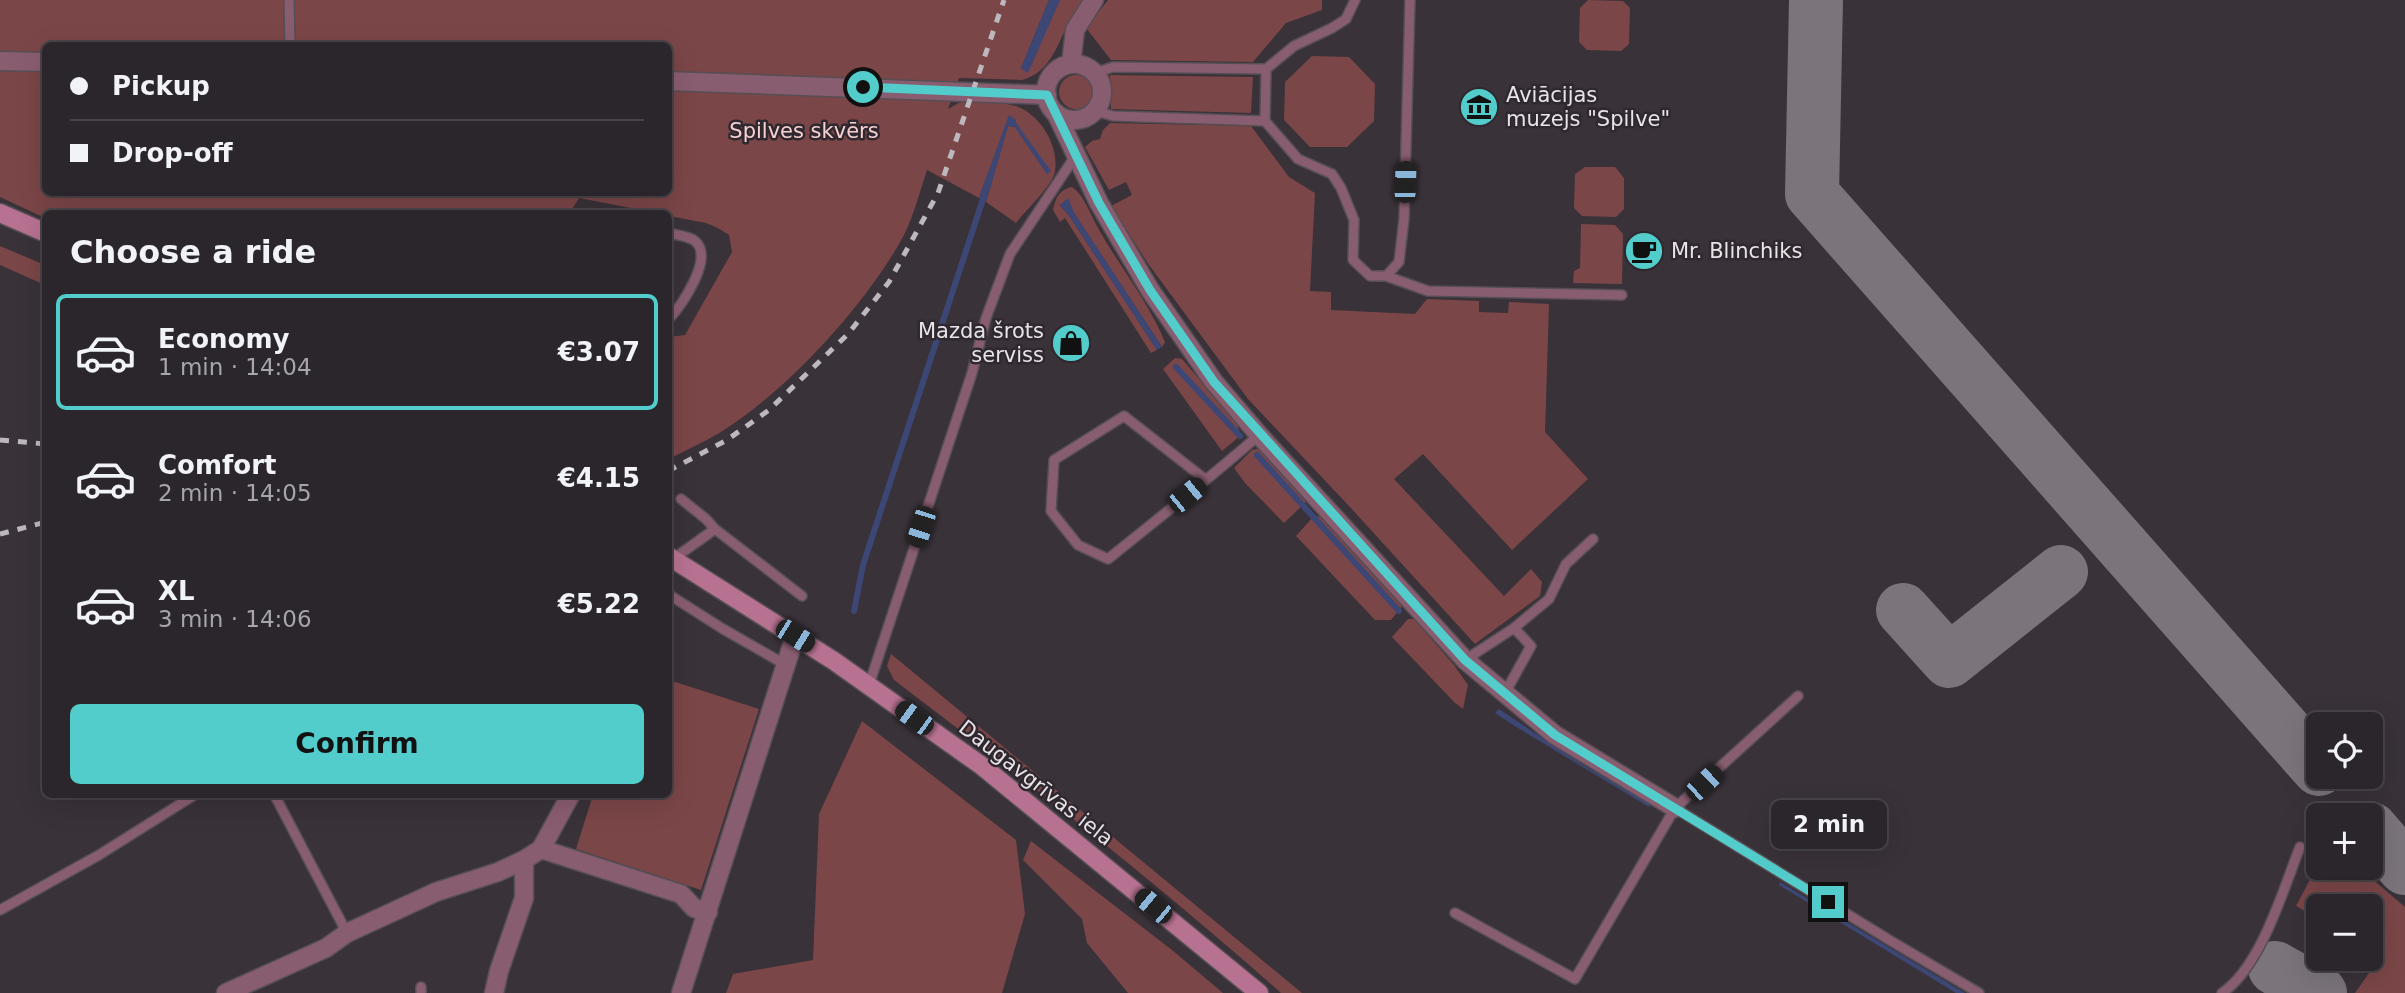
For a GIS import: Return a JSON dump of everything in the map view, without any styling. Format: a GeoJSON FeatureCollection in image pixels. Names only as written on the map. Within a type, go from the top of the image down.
{"type":"FeatureCollection","features":[{"type":"Feature","properties":{"kind":"main road"},"geometry":{"type":"LineString","coordinates":[[0,213],[42,231]]}},
{"type":"Feature","properties":{"kind":"main road","name":"Daugavgrīvas iela"},"geometry":{"type":"LineString","coordinates":[[672,559],[869,685],[982,766],[1259,993]]}},
{"type":"Feature","properties":{"kind":"street"},"geometry":{"type":"LineString","coordinates":[[1071,64],[1075,30],[1094,0]]}},
{"type":"Feature","properties":{"kind":"street"},"geometry":{"type":"LineString","coordinates":[[0,61],[42,62]]}},
{"type":"Feature","properties":{"kind":"street"},"geometry":{"type":"LineString","coordinates":[[1056,113],[1063,118],[1081,120],[1096,111],[1102,85],[1095,73],[1084,66],[1071,64],[1060,68],[1052,75],[1047,95],[1049,103],[1099,203],[1150,290],[1214,382],[1259,435],[1465,660],[1555,735],[1675,808]]}},
{"type":"Feature","properties":{"kind":"street"},"geometry":{"type":"LineString","coordinates":[[672,81],[1047,95]]}},
{"type":"Feature","properties":{"kind":"street"},"geometry":{"type":"LineString","coordinates":[[681,993],[795,636]]}},
{"type":"Feature","properties":{"kind":"street"},"geometry":{"type":"LineString","coordinates":[[226,993],[326,948],[347,933],[436,892],[498,872],[524,860],[541,849],[569,798]]}},
{"type":"Feature","properties":{"kind":"street"},"geometry":{"type":"LineString","coordinates":[[541,849],[681,894],[694,908],[708,912]]}},
{"type":"Feature","properties":{"kind":"street"},"geometry":{"type":"LineString","coordinates":[[494,993],[524,898],[524,860]]}},
{"type":"Feature","properties":{"kind":"lane"},"geometry":{"type":"LineString","coordinates":[[289,0],[290,42]]}},
{"type":"Feature","properties":{"kind":"lane"},"geometry":{"type":"LineString","coordinates":[[1095,73],[1113,67],[1266,69],[1294,46],[1346,19],[1355,0]]}},
{"type":"Feature","properties":{"kind":"lane"},"geometry":{"type":"LineString","coordinates":[[1386,276],[1399,262],[1404,219],[1410,0]]}},
{"type":"Feature","properties":{"kind":"lane"},"geometry":{"type":"LineString","coordinates":[[1266,69],[1265,121],[1298,159],[1332,174],[1354,220],[1353,260],[1370,275],[1386,276],[1428,291],[1622,295]]}},
{"type":"Feature","properties":{"kind":"lane"},"geometry":{"type":"LineString","coordinates":[[1096,111],[1113,117],[1265,121]]}},
{"type":"Feature","properties":{"kind":"lane"},"geometry":{"type":"LineString","coordinates":[[869,685],[972,373],[986,318],[1010,254],[1076,155]]}},
{"type":"Feature","properties":{"kind":"lane"},"geometry":{"type":"LineString","coordinates":[[672,234],[695,240],[702,250],[702,266],[672,316]]}},
{"type":"Feature","properties":{"kind":"lane"},"geometry":{"type":"LineString","coordinates":[[1206,480],[1124,416],[1054,460],[1051,511],[1078,545],[1108,559],[1206,480],[1259,435]]}},
{"type":"Feature","properties":{"kind":"lane"},"geometry":{"type":"LineString","coordinates":[[681,499],[802,596]]}},
{"type":"Feature","properties":{"kind":"lane"},"geometry":{"type":"LineString","coordinates":[[672,557],[716,529]]}},
{"type":"Feature","properties":{"kind":"lane"},"geometry":{"type":"LineString","coordinates":[[1465,660],[1514,628],[1549,598],[1566,564],[1593,539]]}},
{"type":"Feature","properties":{"kind":"lane"},"geometry":{"type":"LineString","coordinates":[[672,597],[786,665]]}},
{"type":"Feature","properties":{"kind":"lane"},"geometry":{"type":"LineString","coordinates":[[1505,693],[1531,646],[1514,628]]}},
{"type":"Feature","properties":{"kind":"lane"},"geometry":{"type":"LineString","coordinates":[[1455,913],[1575,979],[1675,808],[1798,696]]}},
{"type":"Feature","properties":{"kind":"lane"},"geometry":{"type":"LineString","coordinates":[[0,910],[99,855],[191,798]]}},
{"type":"Feature","properties":{"kind":"lane"},"geometry":{"type":"LineString","coordinates":[[276,798],[347,933]]}},
{"type":"Feature","properties":{"kind":"lane"},"geometry":{"type":"LineString","coordinates":[[1675,808],[1979,993]]}},
{"type":"Feature","properties":{"kind":"lane"},"geometry":{"type":"LineString","coordinates":[[2222,993],[2234,985],[2258,950],[2300,847]]}},
{"type":"Feature","properties":{"kind":"green space","name":"Spilves skvērs"},"geometry":{"type":"Polygon","coordinates":[[[0,0],[1049,0],[1021,68],[1027,72],[1060,0],[1084,0],[1047,64],[1040,70],[1022,80],[959,78],[948,109],[968,101],[989,101],[1016,106],[1033,116],[1046,132],[1054,152],[1055,171],[1044,190],[1016,223],[986,202],[1008,126],[1015,127],[1047,174],[1016,120],[1009,116],[979,198],[927,170],[904,235],[888,262],[847,317],[798,370],[746,415],[721,432],[672,457],[672,337],[685,335],[732,252],[729,235],[706,223],[672,217],[672,210],[641,210],[579,198],[572,210],[42,210],[42,217],[0,197],[0,0]]]}},
{"type":"Feature","properties":{"kind":"green space"},"geometry":{"type":"Polygon","coordinates":[[[1108,0],[1322,0],[1322,10],[1286,23],[1253,62],[1111,60],[1086,28],[1108,0]]]}},
{"type":"Feature","properties":{"kind":"green space"},"geometry":{"type":"Polygon","coordinates":[[[1588,0],[1623,1],[1630,8],[1629,44],[1621,51],[1587,50],[1579,42],[1580,8],[1588,0]]]}},
{"type":"Feature","properties":{"kind":"green space"},"geometry":{"type":"Polygon","coordinates":[[[1312,56],[1349,57],[1375,84],[1374,121],[1347,147],[1310,147],[1284,120],[1285,82],[1312,56]]]}},
{"type":"Feature","properties":{"kind":"green space"},"geometry":{"type":"Polygon","coordinates":[[[1076,75],[1088,80],[1093,92],[1088,104],[1076,109],[1064,104],[1059,92],[1064,80],[1076,75]]]}},
{"type":"Feature","properties":{"kind":"green space"},"geometry":{"type":"Polygon","coordinates":[[[1110,75],[1253,77],[1251,113],[1111,109],[1110,75]]]}},
{"type":"Feature","properties":{"kind":"green space"},"geometry":{"type":"Polygon","coordinates":[[[1110,123],[1251,126],[1289,177],[1315,193],[1310,291],[1331,292],[1331,310],[1415,314],[1427,299],[1479,301],[1479,312],[1508,313],[1509,302],[1549,304],[1545,432],[1588,479],[1512,550],[1423,454],[1394,479],[1504,596],[1531,569],[1542,582],[1540,596],[1475,644],[1248,399],[1149,265],[1111,206],[1132,195],[1126,182],[1109,190],[1085,147],[1100,139],[1103,130],[1110,123]]]}},
{"type":"Feature","properties":{"kind":"green space"},"geometry":{"type":"Polygon","coordinates":[[[1585,167],[1615,167],[1624,178],[1624,209],[1616,217],[1582,216],[1574,208],[1575,174],[1585,167]]]}},
{"type":"Feature","properties":{"kind":"green space"},"geometry":{"type":"Polygon","coordinates":[[[1072,187],[1084,200],[1106,242],[1150,312],[1165,342],[1162,347],[1074,213],[1068,199],[1060,205],[1157,350],[1151,353],[1065,218],[1060,222],[1053,210],[1059,195],[1072,187]]]}},
{"type":"Feature","properties":{"kind":"green space"},"geometry":{"type":"Polygon","coordinates":[[[1581,224],[1615,225],[1623,234],[1622,284],[1573,283],[1574,271],[1580,268],[1581,224]]]}},
{"type":"Feature","properties":{"kind":"green space"},"geometry":{"type":"Polygon","coordinates":[[[0,246],[42,264],[42,284],[0,265],[0,246]]]}},
{"type":"Feature","properties":{"kind":"green space"},"geometry":{"type":"Polygon","coordinates":[[[1175,358],[1182,359],[1237,423],[1240,436],[1222,451],[1163,369],[1175,358]]]}},
{"type":"Feature","properties":{"kind":"green space"},"geometry":{"type":"Polygon","coordinates":[[[1260,448],[1306,502],[1284,523],[1234,468],[1252,450],[1260,448]]]}},
{"type":"Feature","properties":{"kind":"green space"},"geometry":{"type":"Polygon","coordinates":[[[1323,516],[1403,605],[1391,620],[1375,620],[1296,536],[1313,517],[1323,516]]]}},
{"type":"Feature","properties":{"kind":"green space"},"geometry":{"type":"Polygon","coordinates":[[[1408,619],[1414,619],[1468,685],[1463,709],[1392,637],[1408,619]]]}},
{"type":"Feature","properties":{"kind":"green space"},"geometry":{"type":"Polygon","coordinates":[[[891,654],[1302,993],[1281,993],[1091,833],[894,680],[887,666],[891,654]]]}},
{"type":"Feature","properties":{"kind":"green space"},"geometry":{"type":"Polygon","coordinates":[[[672,681],[759,709],[701,890],[576,849],[592,798],[672,798],[672,681]]]}},
{"type":"Feature","properties":{"kind":"green space"},"geometry":{"type":"Polygon","coordinates":[[[862,721],[1016,840],[1025,914],[1002,993],[726,993],[733,974],[813,960],[819,814],[862,721]]]}},
{"type":"Feature","properties":{"kind":"green space"},"geometry":{"type":"Polygon","coordinates":[[[1031,841],[1223,993],[1128,993],[1087,943],[1082,919],[1023,860],[1031,841]]]}},
{"type":"Feature","properties":{"kind":"green space"},"geometry":{"type":"Polygon","coordinates":[[[2310,880],[2373,880],[2405,907],[2405,993],[2355,993],[2370,971],[2383,971],[2383,894],[2306,894],[2306,912],[2296,906],[2310,880]]]}},
{"type":"Feature","properties":{"kind":"water"},"geometry":{"type":"Polygon","coordinates":[[[1049,0],[1060,0],[1028,73],[1021,68],[1049,0]]]}},
{"type":"Feature","properties":{"kind":"water"},"geometry":{"type":"Polygon","coordinates":[[[1009,115],[1016,120],[1051,171],[1047,174],[1015,127],[1008,126],[986,202],[979,198],[1009,115]]]}},
{"type":"Feature","properties":{"kind":"water"},"geometry":{"type":"Polygon","coordinates":[[[1068,198],[1074,213],[1162,347],[1157,350],[1060,205],[1068,198]]]}},
{"type":"Feature","properties":{"kind":"water"},"geometry":{"type":"Polygon","coordinates":[[[1499,709],[1583,765],[1650,804],[1649,807],[1513,725],[1495,713],[1499,709]]]}},
{"type":"Feature","properties":{"kind":"water"},"geometry":{"type":"Polygon","coordinates":[[[1780,882],[1965,993],[1956,993],[1779,885],[1780,882]]]}},
{"type":"Feature","properties":{"kind":"waterway"},"geometry":{"type":"LineString","coordinates":[[854,611],[863,565],[985,193]]}},
{"type":"Feature","properties":{"kind":"waterway"},"geometry":{"type":"LineString","coordinates":[[1176,367],[1240,436]]}},
{"type":"Feature","properties":{"kind":"waterway"},"geometry":{"type":"LineString","coordinates":[[1257,455],[1399,611]]}},
{"type":"Feature","properties":{"kind":"taxiway"},"geometry":{"type":"LineString","coordinates":[[1816,0],[1812,194],[2306,754]]}},
{"type":"Feature","properties":{"kind":"taxiway"},"geometry":{"type":"LineString","coordinates":[[1903,610],[1949,661],[2061,572]]}},
{"type":"Feature","properties":{"kind":"taxiway"},"geometry":{"type":"LineString","coordinates":[[2383,843],[2405,868]]}},
{"type":"Feature","properties":{"kind":"taxiway"},"geometry":{"type":"LineString","coordinates":[[2275,968],[2320,993]]}},
{"type":"Feature","properties":{"kind":"railway"},"geometry":{"type":"LineString","coordinates":[[672,469],[727,440],[769,410],[848,334],[889,282],[938,193],[1004,0]]}},
{"type":"Feature","properties":{"kind":"railway"},"geometry":{"type":"LineString","coordinates":[[0,440],[42,444]]}},
{"type":"Feature","properties":{"kind":"railway"},"geometry":{"type":"LineString","coordinates":[[0,534],[42,523]]}},
{"type":"Feature","properties":{"kind":"place","name":"Aviācijas muzejs \"Spilve\""},"geometry":{"type":"Point","coordinates":[1479,107]}},
{"type":"Feature","properties":{"kind":"place","name":"Mr. Blinchiks"},"geometry":{"type":"Point","coordinates":[1644,251]}},
{"type":"Feature","properties":{"kind":"place","name":"Mazda šrots serviss"},"geometry":{"type":"Point","coordinates":[1071,343]}},
{"type":"Feature","properties":{"kind":"route"},"geometry":{"type":"LineString","coordinates":[[863,87],[1047,95],[1099,203],[1150,290],[1214,382],[1259,435],[1465,660],[1555,735],[1828,902]]}}]}
